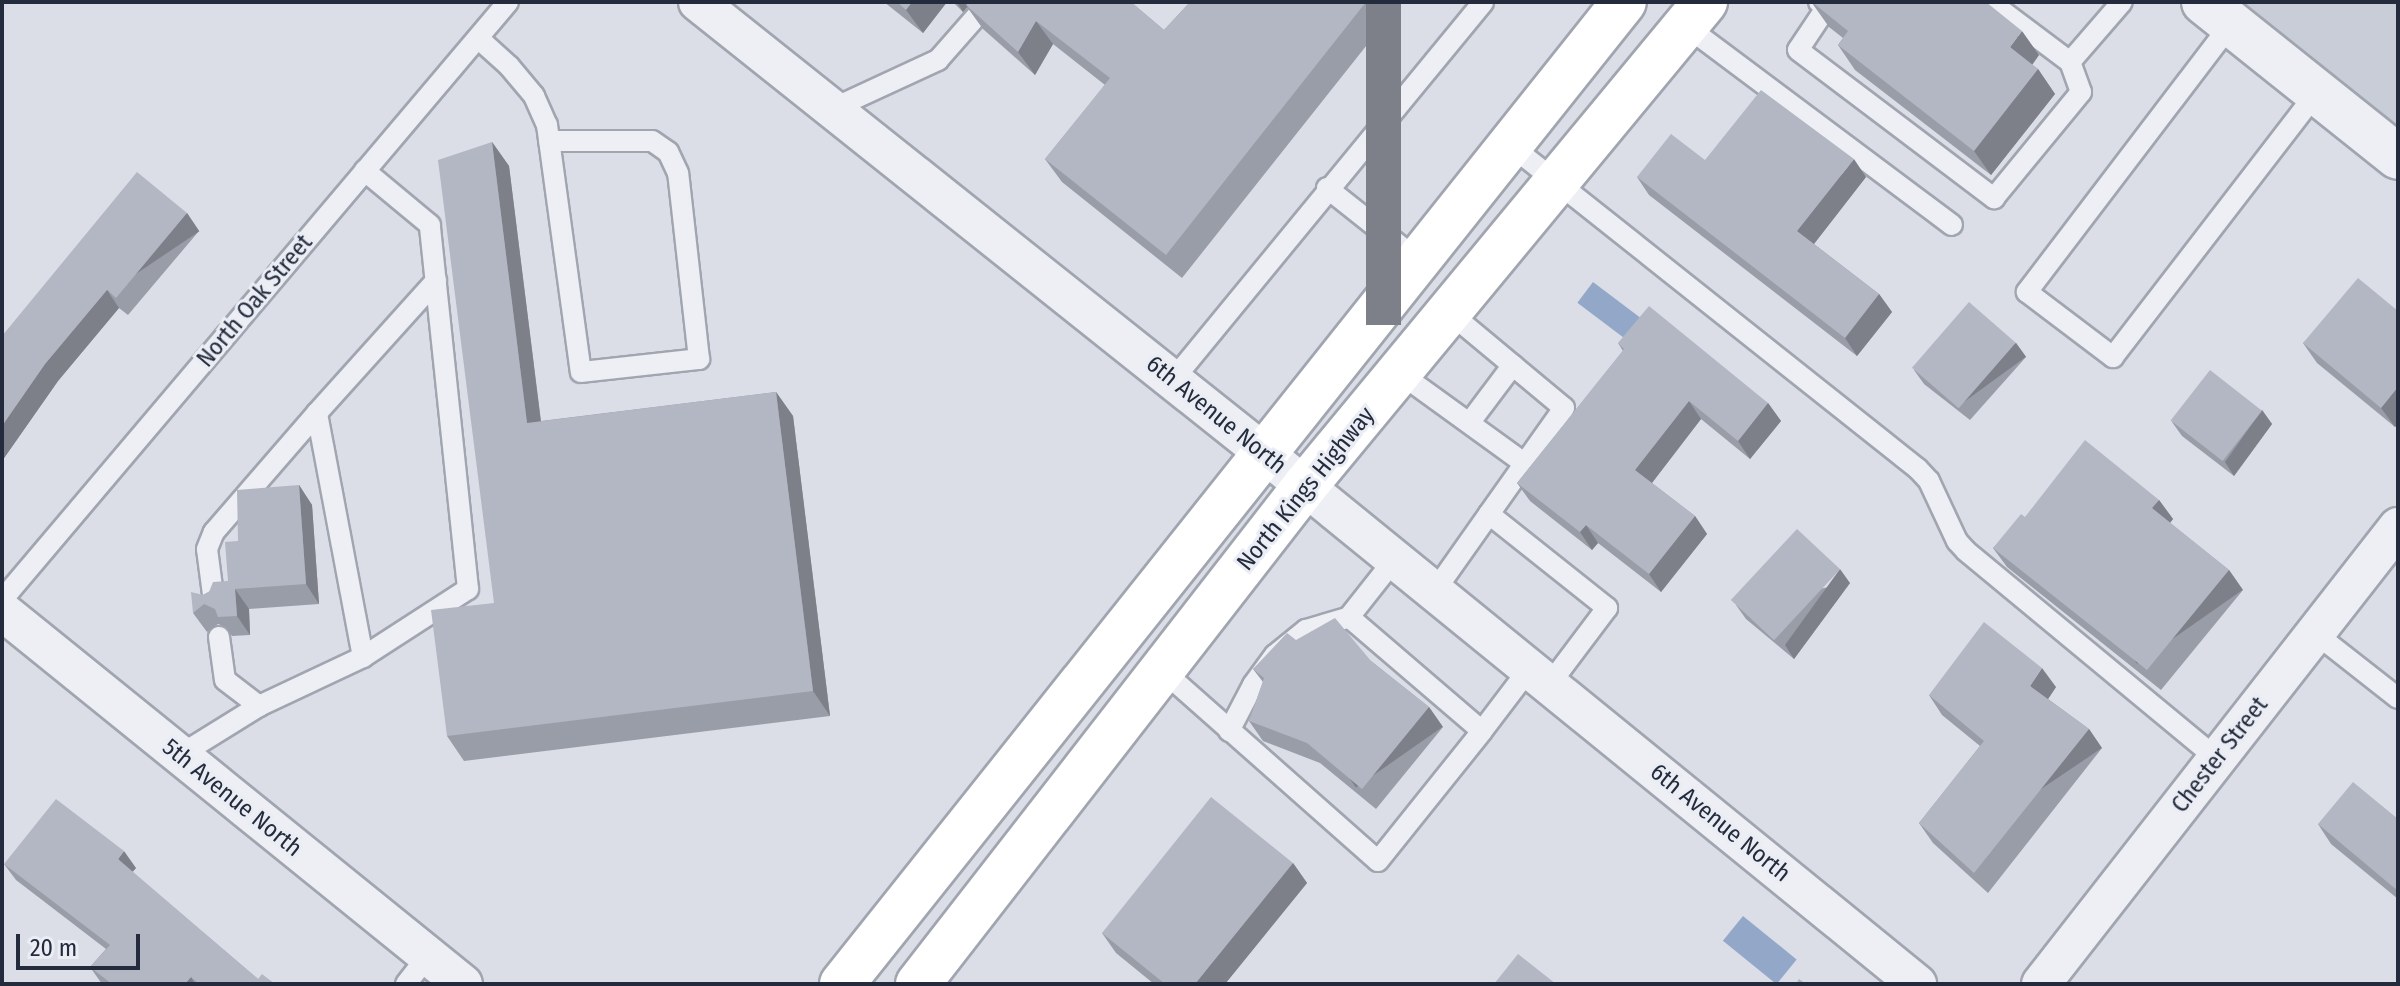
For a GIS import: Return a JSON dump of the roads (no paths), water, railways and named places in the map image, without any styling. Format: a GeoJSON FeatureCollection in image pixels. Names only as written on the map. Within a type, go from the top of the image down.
{"type":"FeatureCollection","features":[{"type":"Feature","properties":{"kind":"main road"},"geometry":{"type":"LineString","coordinates":[[842,984],[1624,2]]}},
{"type":"Feature","properties":{"kind":"main road","name":"North Kings Highway"},"geometry":{"type":"LineString","coordinates":[[918,984],[1305,486],[1401,374],[1696,14]]}},
{"type":"Feature","properties":{"kind":"street","name":"6th Avenue North"},"geometry":{"type":"LineString","coordinates":[[698,2],[1305,486],[1917,984]]}},
{"type":"Feature","properties":{"kind":"street"},"geometry":{"type":"LineString","coordinates":[[2218,13],[2398,157]]}},
{"type":"Feature","properties":{"kind":"street","name":"Chester Street"},"geometry":{"type":"LineString","coordinates":[[2041,984],[2398,527]]}},
{"type":"Feature","properties":{"kind":"street","name":"5th Avenue North"},"geometry":{"type":"LineString","coordinates":[[2,611],[180,755],[417,970],[463,984]]}},
{"type":"Feature","properties":{"kind":"lane","name":"North Oak Street"},"geometry":{"type":"LineString","coordinates":[[2,600],[508,2]]}},
{"type":"Feature","properties":{"kind":"lane"},"geometry":{"type":"LineString","coordinates":[[832,109],[938,60],[989,2]]}},
{"type":"Feature","properties":{"kind":"lane"},"geometry":{"type":"LineString","coordinates":[[1172,381],[1327,188],[1483,2]]}},
{"type":"Feature","properties":{"kind":"lane"},"geometry":{"type":"LineString","coordinates":[[1819,2],[1826,8],[1798,50],[1994,198],[2081,92],[2070,62],[1990,2]]}},
{"type":"Feature","properties":{"kind":"lane"},"geometry":{"type":"LineString","coordinates":[[2070,62],[2122,2]]}},
{"type":"Feature","properties":{"kind":"lane"},"geometry":{"type":"LineString","coordinates":[[2218,13],[2027,292],[2113,357],[2317,92]]}},
{"type":"Feature","properties":{"kind":"lane"},"geometry":{"type":"LineString","coordinates":[[1696,14],[1952,225]]}},
{"type":"Feature","properties":{"kind":"lane"},"geometry":{"type":"LineString","coordinates":[[478,38],[509,66],[534,96],[549,141],[581,372],[699,359],[678,173],[668,152],[652,141],[549,141]]}},
{"type":"Feature","properties":{"kind":"lane"},"geometry":{"type":"LineString","coordinates":[[1510,145],[1918,469],[1929,481],[1957,541],[1966,551],[2217,759]]}},
{"type":"Feature","properties":{"kind":"lane"},"geometry":{"type":"LineString","coordinates":[[180,755],[259,706],[363,657],[468,589],[430,225],[365,171]]}},
{"type":"Feature","properties":{"kind":"lane"},"geometry":{"type":"LineString","coordinates":[[1327,188],[1418,260]]}},
{"type":"Feature","properties":{"kind":"lane"},"geometry":{"type":"LineString","coordinates":[[214,602],[207,549],[214,532],[436,281]]}},
{"type":"Feature","properties":{"kind":"lane"},"geometry":{"type":"LineString","coordinates":[[1434,592],[1564,408],[1538,394],[1513,365],[1450,313]]}},
{"type":"Feature","properties":{"kind":"lane"},"geometry":{"type":"LineString","coordinates":[[1470,422],[1513,365]]}},
{"type":"Feature","properties":{"kind":"lane"},"geometry":{"type":"LineString","coordinates":[[1401,374],[1470,422],[1505,441],[1524,463]]}},
{"type":"Feature","properties":{"kind":"lane"},"geometry":{"type":"LineString","coordinates":[[317,413],[363,657]]}},
{"type":"Feature","properties":{"kind":"lane"},"geometry":{"type":"LineString","coordinates":[[1162,670],[1378,861],[1482,731],[1607,608],[1489,514]]}},
{"type":"Feature","properties":{"kind":"lane"},"geometry":{"type":"LineString","coordinates":[[1229,731],[1253,685],[1275,655],[1306,630],[1349,617],[1394,560]]}},
{"type":"Feature","properties":{"kind":"lane"},"geometry":{"type":"LineString","coordinates":[[1349,617],[1482,731]]}},
{"type":"Feature","properties":{"kind":"lane"},"geometry":{"type":"LineString","coordinates":[[2315,633],[2398,698]]}},
{"type":"Feature","properties":{"kind":"lane"},"geometry":{"type":"LineString","coordinates":[[219,637],[225,680],[259,706]]}},
{"type":"Feature","properties":{"kind":"water"},"geometry":{"type":"Polygon","coordinates":[[[1593,282],[1646,322],[1630,342],[1577,303],[1593,282]]]}},
{"type":"Feature","properties":{"kind":"water"},"geometry":{"type":"Polygon","coordinates":[[[1743,916],[1797,959],[1776,984],[1723,941],[1743,916]]]}}]}
